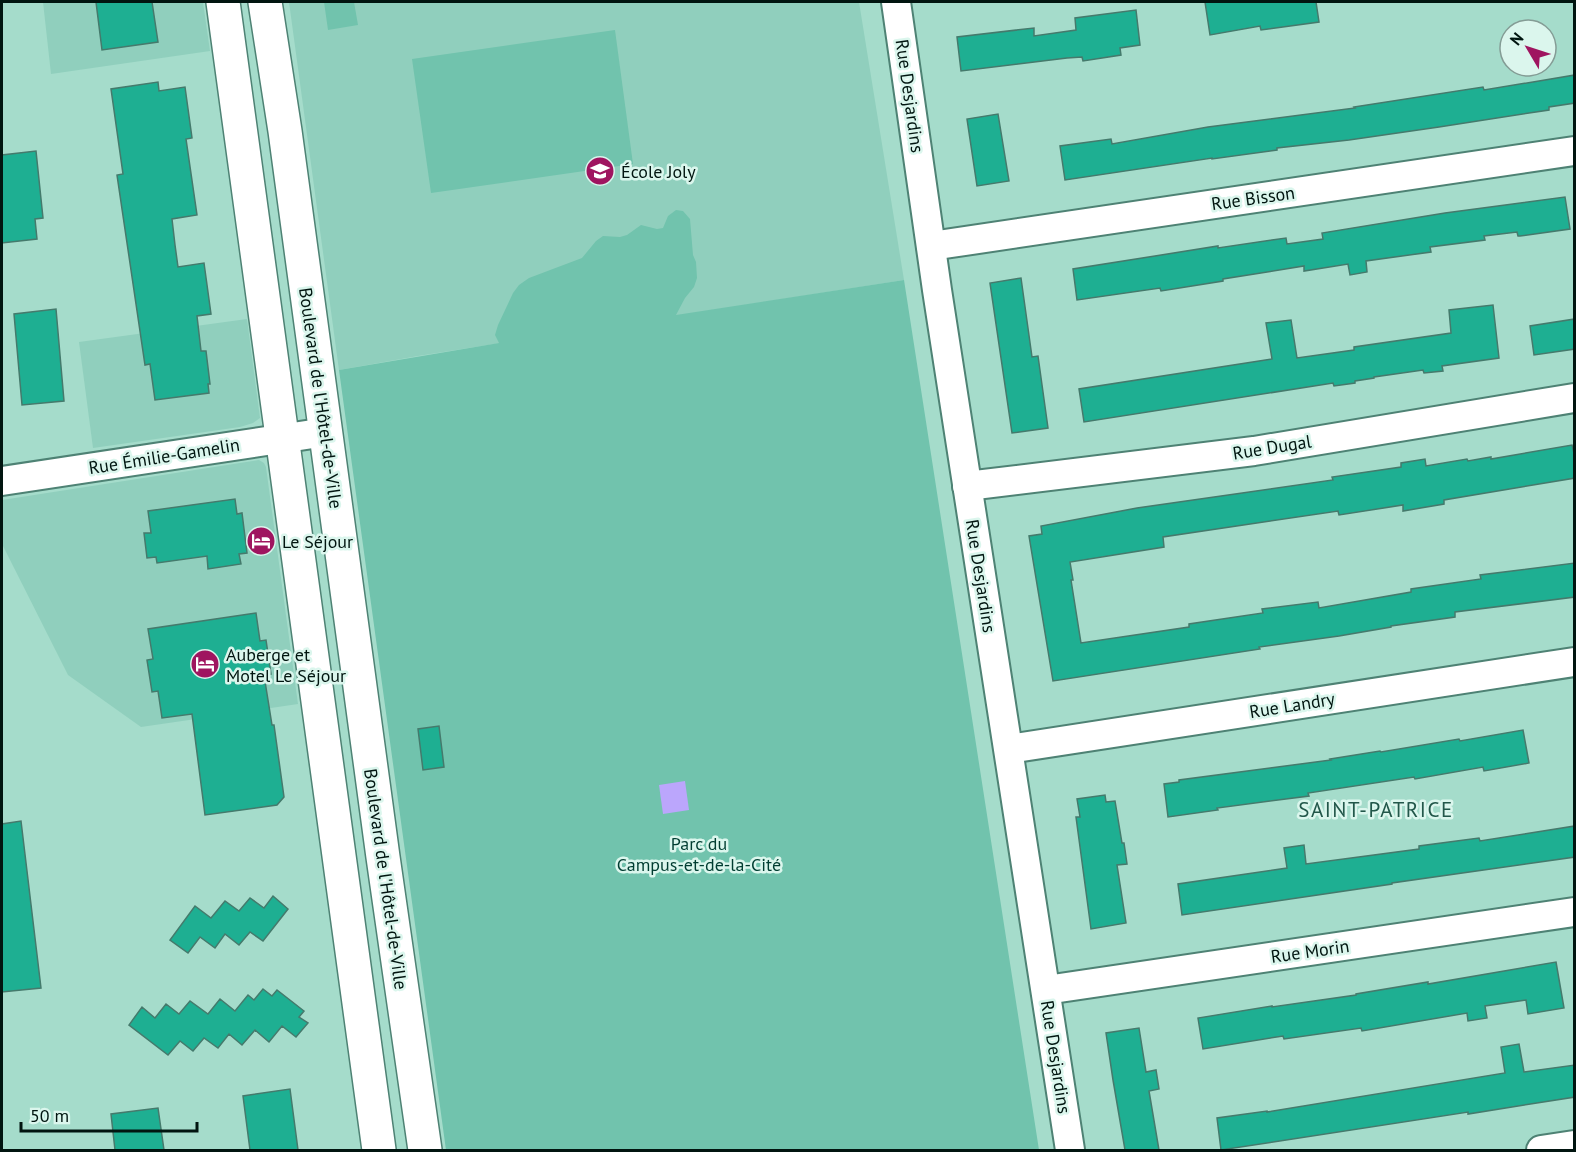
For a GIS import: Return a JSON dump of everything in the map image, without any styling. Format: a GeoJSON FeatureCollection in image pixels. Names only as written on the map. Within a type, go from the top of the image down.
{"type":"FeatureCollection","features":[{"type":"Feature","properties":{"kind":"main road"},"geometry":{"type":"LineString","coordinates":[[224,2],[379,1150]]}},
{"type":"Feature","properties":{"kind":"main road","name":"Boulevard de l'Hôtel-de-Ville"},"geometry":{"type":"LineString","coordinates":[[265,2],[285,131],[425,1150]]}},
{"type":"Feature","properties":{"kind":"street","name":"Rue Desjardins"},"geometry":{"type":"LineString","coordinates":[[896,2],[967,486],[1070,1150]]}},
{"type":"Feature","properties":{"kind":"street","name":"Rue Bisson"},"geometry":{"type":"LineString","coordinates":[[931,246],[1575,151]]}},
{"type":"Feature","properties":{"kind":"street","name":"Rue Dugal"},"geometry":{"type":"LineString","coordinates":[[967,486],[1254,451],[1575,398]]}},
{"type":"Feature","properties":{"kind":"street","name":"Rue Émilie-Gamelin"},"geometry":{"type":"LineString","coordinates":[[2,481],[326,432]]}},
{"type":"Feature","properties":{"kind":"street","name":"Rue Landry"},"geometry":{"type":"LineString","coordinates":[[1009,748],[1575,662]]}},
{"type":"Feature","properties":{"kind":"street","name":"Rue Morin"},"geometry":{"type":"LineString","coordinates":[[1046,990],[1575,912]]}},
{"type":"Feature","properties":{"kind":"street"},"geometry":{"type":"LineString","coordinates":[[1541,1150],[1575,1145]]}},
{"type":"Feature","properties":{"kind":"shaded area"},"geometry":{"type":"Polygon","coordinates":[[[43,2],[203,2],[210,51],[51,74],[43,2]]]}},
{"type":"Feature","properties":{"kind":"shaded area","name":"École Joly"},"geometry":{"type":"Polygon","coordinates":[[[289,2],[859,2],[904,280],[339,370],[289,2]]]}},
{"type":"Feature","properties":{"kind":"shaded area"},"geometry":{"type":"Polygon","coordinates":[[[247,319],[260,418],[240,427],[93,448],[79,342],[247,319]]]}},
{"type":"Feature","properties":{"kind":"shaded area"},"geometry":{"type":"Polygon","coordinates":[[[259,460],[266,467],[298,704],[141,727],[68,675],[2,544],[2,500],[259,460]]]}},
{"type":"Feature","properties":{"kind":"shaded area"},"geometry":{"type":"Polygon","coordinates":[[[685,781],[689,810],[663,814],[659,785],[685,781]]]}},
{"type":"Feature","properties":{"kind":"green space"},"geometry":{"type":"Polygon","coordinates":[[[324,2],[354,2],[358,25],[328,30],[324,2]]]}},
{"type":"Feature","properties":{"kind":"green space"},"geometry":{"type":"Polygon","coordinates":[[[615,30],[633,164],[431,193],[412,59],[615,30]]]}},
{"type":"Feature","properties":{"kind":"green space","name":"Parc du Campus-et-de-la-Cité"},"geometry":{"type":"Polygon","coordinates":[[[676,210],[683,211],[690,219],[697,278],[694,287],[676,315],[904,280],[1039,1150],[446,1150],[339,370],[499,343],[495,335],[498,325],[519,285],[529,278],[582,258],[603,236],[627,235],[641,225],[657,229],[663,228],[668,216],[676,210]]]}},
{"type":"Feature","properties":{"kind":"building"},"geometry":{"type":"Polygon","coordinates":[[[96,2],[152,2],[158,42],[102,50],[96,2]]]}},
{"type":"Feature","properties":{"kind":"building"},"geometry":{"type":"Polygon","coordinates":[[[1205,2],[1316,2],[1319,22],[1261,30],[1260,26],[1210,35],[1205,2]]]}},
{"type":"Feature","properties":{"kind":"building"},"geometry":{"type":"Polygon","coordinates":[[[1136,10],[1140,45],[1120,48],[1121,55],[1083,61],[1082,57],[1067,58],[961,71],[957,37],[1034,28],[1034,36],[1076,30],[1075,18],[1136,10]]]}},
{"type":"Feature","properties":{"kind":"building"},"geometry":{"type":"Polygon","coordinates":[[[1575,75],[1575,103],[1549,107],[1549,110],[1439,127],[1277,148],[1277,150],[1065,180],[1060,146],[1111,139],[1112,144],[1208,127],[1575,75]]]}},
{"type":"Feature","properties":{"kind":"building"},"geometry":{"type":"Polygon","coordinates":[[[158,82],[159,91],[185,87],[192,138],[186,139],[197,215],[172,219],[178,267],[204,263],[211,314],[197,316],[201,351],[206,351],[209,393],[155,400],[150,364],[145,365],[117,175],[123,174],[111,89],[158,82]]]}},
{"type":"Feature","properties":{"kind":"building"},"geometry":{"type":"Polygon","coordinates":[[[998,114],[1009,181],[977,186],[967,119],[998,114]]]}},
{"type":"Feature","properties":{"kind":"building"},"geometry":{"type":"Polygon","coordinates":[[[36,151],[43,218],[35,219],[37,239],[2,243],[2,155],[36,151]]]}},
{"type":"Feature","properties":{"kind":"building"},"geometry":{"type":"Polygon","coordinates":[[[1565,197],[1570,229],[1520,236],[1517,232],[1484,236],[1485,240],[1430,247],[1431,252],[1366,261],[1367,272],[1350,275],[1348,264],[1304,271],[1304,266],[1161,291],[1160,288],[1077,300],[1073,269],[1218,246],[1218,248],[1286,238],[1287,244],[1323,239],[1322,233],[1565,197]]]}},
{"type":"Feature","properties":{"kind":"building"},"geometry":{"type":"Polygon","coordinates":[[[1021,278],[1032,357],[1038,356],[1048,428],[1012,433],[990,283],[1021,278]]]}},
{"type":"Feature","properties":{"kind":"building"},"geometry":{"type":"Polygon","coordinates":[[[1493,305],[1499,358],[1442,366],[1443,371],[1424,373],[1423,370],[1374,377],[1355,381],[1355,383],[1334,386],[1333,383],[1084,422],[1079,389],[1272,359],[1266,323],[1291,320],[1297,358],[1451,333],[1449,310],[1493,305]]]}},
{"type":"Feature","properties":{"kind":"building"},"geometry":{"type":"Polygon","coordinates":[[[56,309],[64,401],[22,405],[14,314],[56,309]]]}},
{"type":"Feature","properties":{"kind":"building"},"geometry":{"type":"Polygon","coordinates":[[[1575,319],[1575,349],[1534,355],[1530,326],[1575,319]]]}},
{"type":"Feature","properties":{"kind":"building"},"geometry":{"type":"Polygon","coordinates":[[[1572,445],[1575,457],[1575,478],[1444,500],[1444,504],[1403,511],[1403,505],[1339,515],[1338,511],[1163,537],[1164,547],[1070,562],[1081,643],[1189,627],[1189,624],[1263,613],[1262,609],[1318,602],[1319,608],[1411,592],[1411,589],[1481,579],[1480,575],[1575,563],[1575,597],[1455,612],[1455,617],[1053,681],[1029,536],[1042,534],[1041,526],[1137,508],[1333,480],[1332,477],[1401,467],[1401,463],[1425,459],[1426,466],[1467,459],[1468,461],[1491,457],[1491,459],[1572,445]]]}},
{"type":"Feature","properties":{"kind":"building"},"geometry":{"type":"Polygon","coordinates":[[[235,499],[237,514],[242,513],[247,553],[239,554],[241,564],[208,569],[207,556],[157,563],[156,557],[147,558],[144,533],[151,533],[148,511],[235,499]]]}},
{"type":"Feature","properties":{"kind":"building"},"geometry":{"type":"Polygon","coordinates":[[[256,613],[260,641],[266,640],[271,674],[264,675],[284,797],[277,805],[205,815],[192,714],[162,718],[158,691],[152,692],[147,660],[153,659],[148,629],[256,613]]]}},
{"type":"Feature","properties":{"kind":"building"},"geometry":{"type":"Polygon","coordinates":[[[439,726],[444,767],[423,770],[418,729],[439,726]]]}},
{"type":"Feature","properties":{"kind":"building"},"geometry":{"type":"Polygon","coordinates":[[[1523,730],[1529,763],[1484,771],[1483,767],[1415,779],[1414,777],[1308,793],[1309,796],[1168,817],[1164,784],[1179,782],[1179,780],[1331,760],[1523,730]]]}},
{"type":"Feature","properties":{"kind":"building"},"geometry":{"type":"Polygon","coordinates":[[[1105,795],[1106,802],[1115,801],[1122,843],[1124,843],[1127,864],[1117,865],[1126,923],[1091,929],[1076,817],[1080,817],[1077,799],[1105,795]]]}},
{"type":"Feature","properties":{"kind":"building"},"geometry":{"type":"Polygon","coordinates":[[[21,821],[41,988],[2,992],[2,824],[21,821]]]}},
{"type":"Feature","properties":{"kind":"building"},"geometry":{"type":"Polygon","coordinates":[[[1575,826],[1575,857],[1182,915],[1178,884],[1287,868],[1284,848],[1304,845],[1306,864],[1419,849],[1419,846],[1479,838],[1480,841],[1575,826]]]}},
{"type":"Feature","properties":{"kind":"building"},"geometry":{"type":"Polygon","coordinates":[[[273,896],[288,909],[263,941],[250,932],[239,945],[225,934],[215,948],[200,937],[188,953],[170,940],[195,906],[211,918],[225,901],[239,911],[250,898],[264,908],[273,896]]]}},
{"type":"Feature","properties":{"kind":"building"},"geometry":{"type":"Polygon","coordinates":[[[1556,962],[1564,1008],[1528,1014],[1526,1000],[1485,1006],[1487,1018],[1468,1021],[1467,1013],[1362,1031],[1361,1028],[1284,1039],[1283,1036],[1203,1049],[1198,1018],[1428,982],[1428,984],[1556,962]]]}},
{"type":"Feature","properties":{"kind":"building"},"geometry":{"type":"Polygon","coordinates":[[[263,989],[272,996],[277,990],[304,1011],[299,1017],[308,1023],[296,1037],[282,1026],[269,1042],[255,1030],[242,1045],[229,1034],[218,1048],[204,1038],[193,1051],[180,1041],[168,1055],[129,1025],[142,1007],[155,1018],[166,1004],[179,1014],[190,1001],[208,1014],[220,999],[235,1011],[248,995],[254,1000],[263,989]]]}},
{"type":"Feature","properties":{"kind":"building"},"geometry":{"type":"Polygon","coordinates":[[[1139,1028],[1146,1072],[1156,1070],[1159,1089],[1149,1091],[1159,1150],[1125,1150],[1113,1080],[1106,1033],[1139,1028]]]}},
{"type":"Feature","properties":{"kind":"building"},"geometry":{"type":"Polygon","coordinates":[[[1519,1044],[1524,1072],[1575,1065],[1575,1097],[1221,1150],[1217,1118],[1505,1073],[1501,1047],[1519,1044]]]}},
{"type":"Feature","properties":{"kind":"building"},"geometry":{"type":"Polygon","coordinates":[[[290,1089],[298,1150],[250,1150],[243,1096],[290,1089]]]}},
{"type":"Feature","properties":{"kind":"building"},"geometry":{"type":"Polygon","coordinates":[[[158,1108],[164,1150],[115,1150],[111,1114],[158,1108]]]}},
{"type":"Feature","properties":{"kind":"place","name":"École Joly"},"geometry":{"type":"Point","coordinates":[600,171]}},
{"type":"Feature","properties":{"kind":"place","name":"Le Séjour"},"geometry":{"type":"Point","coordinates":[261,541]}},
{"type":"Feature","properties":{"kind":"place","name":"Auberge et Motel Le Séjour"},"geometry":{"type":"Point","coordinates":[205,664]}},
{"type":"Feature","properties":{"kind":"district","name":"SAINT-PATRICE"},"geometry":{"type":"Point","coordinates":[1376,809]}}]}
